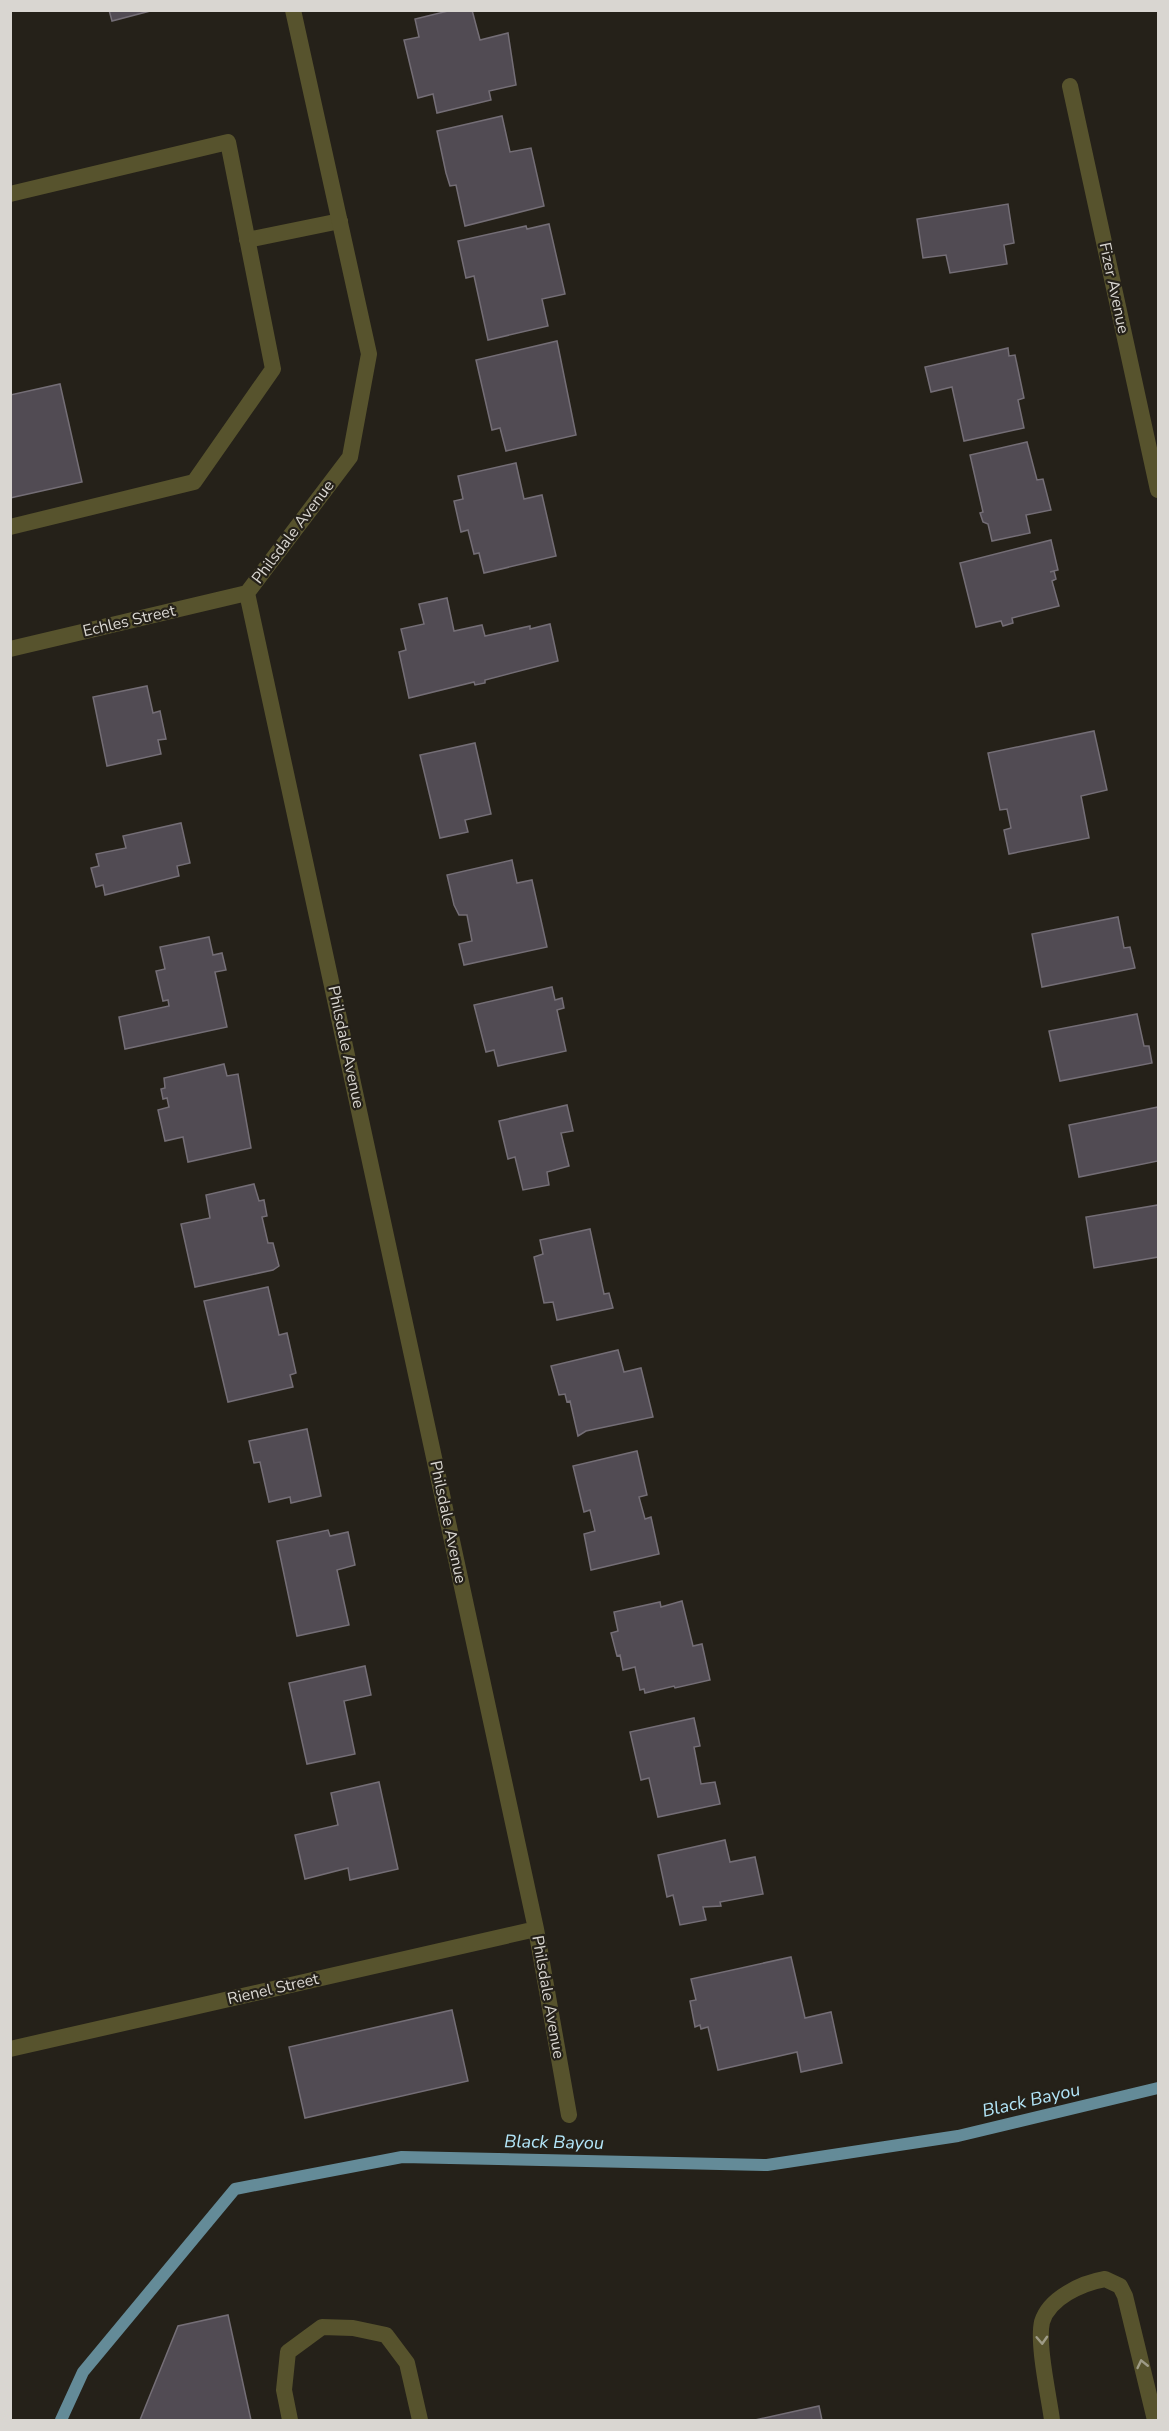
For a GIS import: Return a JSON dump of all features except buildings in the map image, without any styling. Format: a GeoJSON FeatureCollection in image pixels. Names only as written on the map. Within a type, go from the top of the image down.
{"type":"FeatureCollection","features":[{"type":"Feature","properties":{"kind":"street","name":"Philsdale Avenue"},"geometry":{"type":"LineString","coordinates":[[293,10],[369,354],[350,457],[248,593],[536,1929],[569,2115]]}},
{"type":"Feature","properties":{"kind":"street","name":"Fizer Avenue"},"geometry":{"type":"LineString","coordinates":[[1070,86],[1158,489]]}},
{"type":"Feature","properties":{"kind":"street"},"geometry":{"type":"LineString","coordinates":[[10,194],[228,142],[273,369],[194,482],[10,527]]}},
{"type":"Feature","properties":{"kind":"street"},"geometry":{"type":"LineString","coordinates":[[247,240],[340,221]]}},
{"type":"Feature","properties":{"kind":"street","name":"Echles Street"},"geometry":{"type":"LineString","coordinates":[[10,649],[248,593]]}},
{"type":"Feature","properties":{"kind":"street","name":"Rienel Street"},"geometry":{"type":"LineString","coordinates":[[10,2049],[536,1929]]}},
{"type":"Feature","properties":{"kind":"street"},"geometry":{"type":"LineString","coordinates":[[1052,2421],[1042,2324],[1051,2307],[1065,2295],[1082,2286],[1105,2279],[1120,2286],[1125,2296],[1155,2421]]}},
{"type":"Feature","properties":{"kind":"street"},"geometry":{"type":"LineString","coordinates":[[290,2421],[284,2390],[288,2352],[322,2327],[353,2328],[386,2335],[408,2364],[420,2421]]}},
{"type":"Feature","properties":{"kind":"waterway","name":"Black Bayou"},"geometry":{"type":"LineString","coordinates":[[61,2420],[83,2372],[235,2189],[402,2157],[767,2165],[958,2136],[1158,2088]]}}]}
